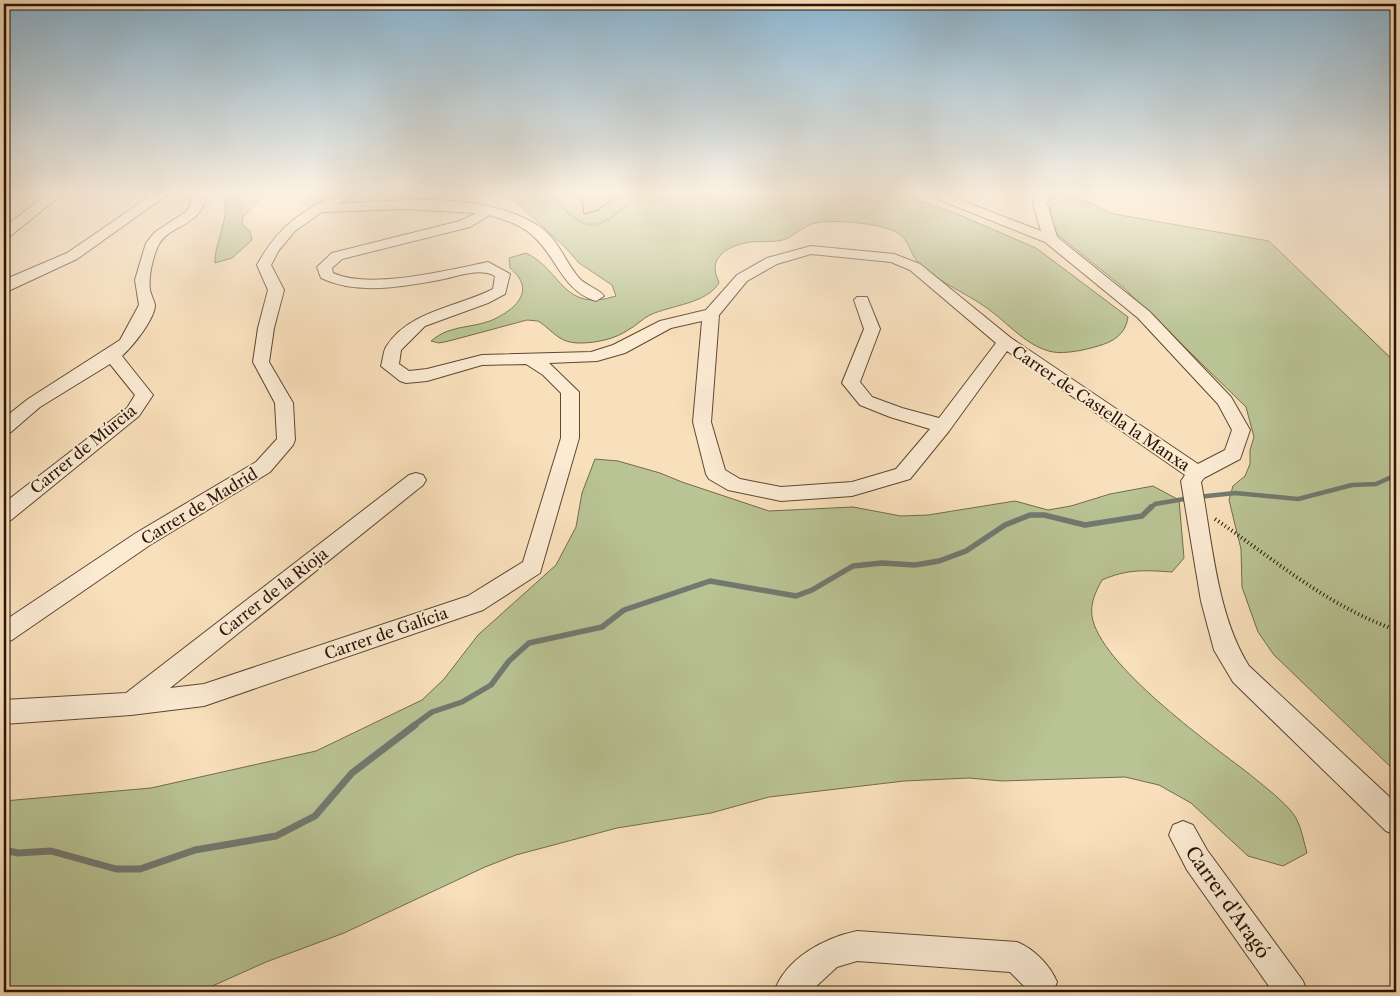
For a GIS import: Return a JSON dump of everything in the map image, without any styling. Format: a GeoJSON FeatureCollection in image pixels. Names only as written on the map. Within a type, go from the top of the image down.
{"type":"FeatureCollection","features":[{"type":"Feature","properties":{"kind":"street"},"geometry":{"type":"LineString","coordinates":[[4,288],[11,282],[72,256],[97,238]]}},
{"type":"Feature","properties":{"kind":"street"},"geometry":{"type":"LineString","coordinates":[[4,427],[34,403],[112,355],[126,344],[140,322],[147,305],[140,290],[140,282],[154,242],[159,238]]}},
{"type":"Feature","properties":{"kind":"street","name":"Carrer de Madrid"},"geometry":{"type":"LineString","coordinates":[[4,633],[143,540],[263,467],[286,440],[284,403],[261,362],[266,328],[276,290],[264,265],[278,238]]}},
{"type":"Feature","properties":{"kind":"street"},"geometry":{"type":"LineString","coordinates":[[407,238],[337,256],[324,267],[326,276],[341,282],[374,284],[438,276],[488,266],[503,274],[500,291],[482,300],[419,323],[393,348],[390,366],[406,377],[427,375],[482,360],[591,357],[619,348],[666,324],[711,314]]}},
{"type":"Feature","properties":{"kind":"street"},"geometry":{"type":"LineString","coordinates":[[542,238],[560,258],[573,281],[596,296]]}},
{"type":"Feature","properties":{"kind":"street"},"geometry":{"type":"LineString","coordinates":[[1050,239],[1144,315],[1225,401],[1241,430],[1233,454],[1195,494],[1212,601],[1226,650],[1241,674],[1396,821]]}},
{"type":"Feature","properties":{"kind":"street","name":"Carrer de Castella la Manxa"},"geometry":{"type":"LineString","coordinates":[[1005,342],[943,426],[903,474],[852,489],[781,494],[736,485],[716,474],[702,422],[711,314],[742,278],[772,261],[811,250],[894,258],[914,267],[1195,494]]}},
{"type":"Feature","properties":{"kind":"street"},"geometry":{"type":"LineString","coordinates":[[862,300],[872,329],[851,383],[866,401],[896,413],[943,426]]}},
{"type":"Feature","properties":{"kind":"street","name":"Carrer de Múrcia"},"geometry":{"type":"LineString","coordinates":[[4,514],[133,412],[144,395],[112,355]]}},
{"type":"Feature","properties":{"kind":"street","name":"Carrer de Galícia"},"geometry":{"type":"LineString","coordinates":[[4,712],[131,704],[204,695],[475,602],[532,567],[570,438],[570,392],[549,371],[530,359]]}},
{"type":"Feature","properties":{"kind":"street","name":"Carrer de la Rioja"},"geometry":{"type":"LineString","coordinates":[[131,704],[416,480]]}},
{"type":"Feature","properties":{"kind":"street","name":"Carrer d'Aragó"},"geometry":{"type":"LineString","coordinates":[[1183,835],[1197,860],[1292,992]]}},
{"type":"Feature","properties":{"kind":"street"},"geometry":{"type":"LineString","coordinates":[[789,992],[820,960],[838,950],[857,946],[1017,957],[1042,982]]}},
{"type":"Feature","properties":{"kind":"path"},"geometry":{"type":"LineString","coordinates":[[1195,494],[1332,602],[1372,624],[1396,630]]}},
{"type":"Feature","properties":{"kind":"green space"},"geometry":{"type":"Polygon","coordinates":[[[219,238],[252,238],[232,258],[215,263],[219,238]]]}},
{"type":"Feature","properties":{"kind":"green space"},"geometry":{"type":"Polygon","coordinates":[[[556,238],[787,238],[745,243],[727,250],[722,253],[716,263],[715,271],[719,283],[713,290],[697,300],[650,315],[623,333],[605,340],[580,343],[566,341],[538,321],[527,320],[449,341],[439,343],[431,341],[448,331],[490,321],[515,305],[520,299],[522,284],[518,276],[510,268],[509,258],[526,253],[538,261],[574,295],[584,299],[598,300],[616,296],[612,285],[579,263],[556,238]]]}},
{"type":"Feature","properties":{"kind":"green space"},"geometry":{"type":"Polygon","coordinates":[[[904,238],[1014,238],[1036,248],[1128,317],[1127,323],[1122,333],[1114,340],[1104,344],[1070,352],[1053,352],[1044,349],[1026,340],[987,308],[928,271],[916,260],[904,238]]]}},
{"type":"Feature","properties":{"kind":"green space"},"geometry":{"type":"Polygon","coordinates":[[[1062,238],[1255,238],[1269,241],[1396,363],[1396,772],[1274,655],[1258,632],[1242,587],[1241,549],[1229,500],[1233,486],[1245,476],[1250,464],[1250,450],[1254,437],[1246,407],[1124,288],[1062,238]]]}},
{"type":"Feature","properties":{"kind":"green space"},"geometry":{"type":"Polygon","coordinates":[[[595,459],[618,461],[660,473],[769,511],[853,507],[901,516],[928,515],[1015,501],[1048,510],[1071,506],[1110,494],[1153,486],[1179,500],[1184,558],[1172,572],[1136,571],[1111,576],[1102,580],[1093,602],[1092,616],[1099,635],[1114,657],[1134,679],[1183,723],[1248,773],[1288,808],[1299,824],[1307,853],[1283,866],[1248,856],[1191,803],[1159,785],[1125,777],[1002,781],[969,778],[904,781],[769,797],[711,813],[617,828],[516,855],[485,867],[344,933],[266,962],[199,992],[4,992],[4,801],[151,788],[316,751],[422,700],[444,679],[478,635],[556,565],[576,527],[582,493],[595,459]]]}},
{"type":"Feature","properties":{"kind":"waterway"},"geometry":{"type":"LineString","coordinates":[[1198,497],[1235,493],[1298,499],[1352,485],[1376,484],[1396,475]]}},
{"type":"Feature","properties":{"kind":"waterway"},"geometry":{"type":"LineString","coordinates":[[1150,509],[1155,504],[1190,498]]}},
{"type":"Feature","properties":{"kind":"waterway"},"geometry":{"type":"LineString","coordinates":[[413,726],[432,712],[462,702],[491,685],[509,661],[529,643],[602,627],[624,610],[710,581],[796,596],[812,590],[853,566],[882,563],[915,565],[939,561],[966,551],[1005,525],[1030,515],[1044,515],[1085,525],[1142,516],[1151,507]]}},
{"type":"Feature","properties":{"kind":"waterway"},"geometry":{"type":"LineString","coordinates":[[4,850],[18,853],[51,851],[116,869],[140,869],[195,850],[276,836],[315,816],[352,773],[415,725]]}}]}
